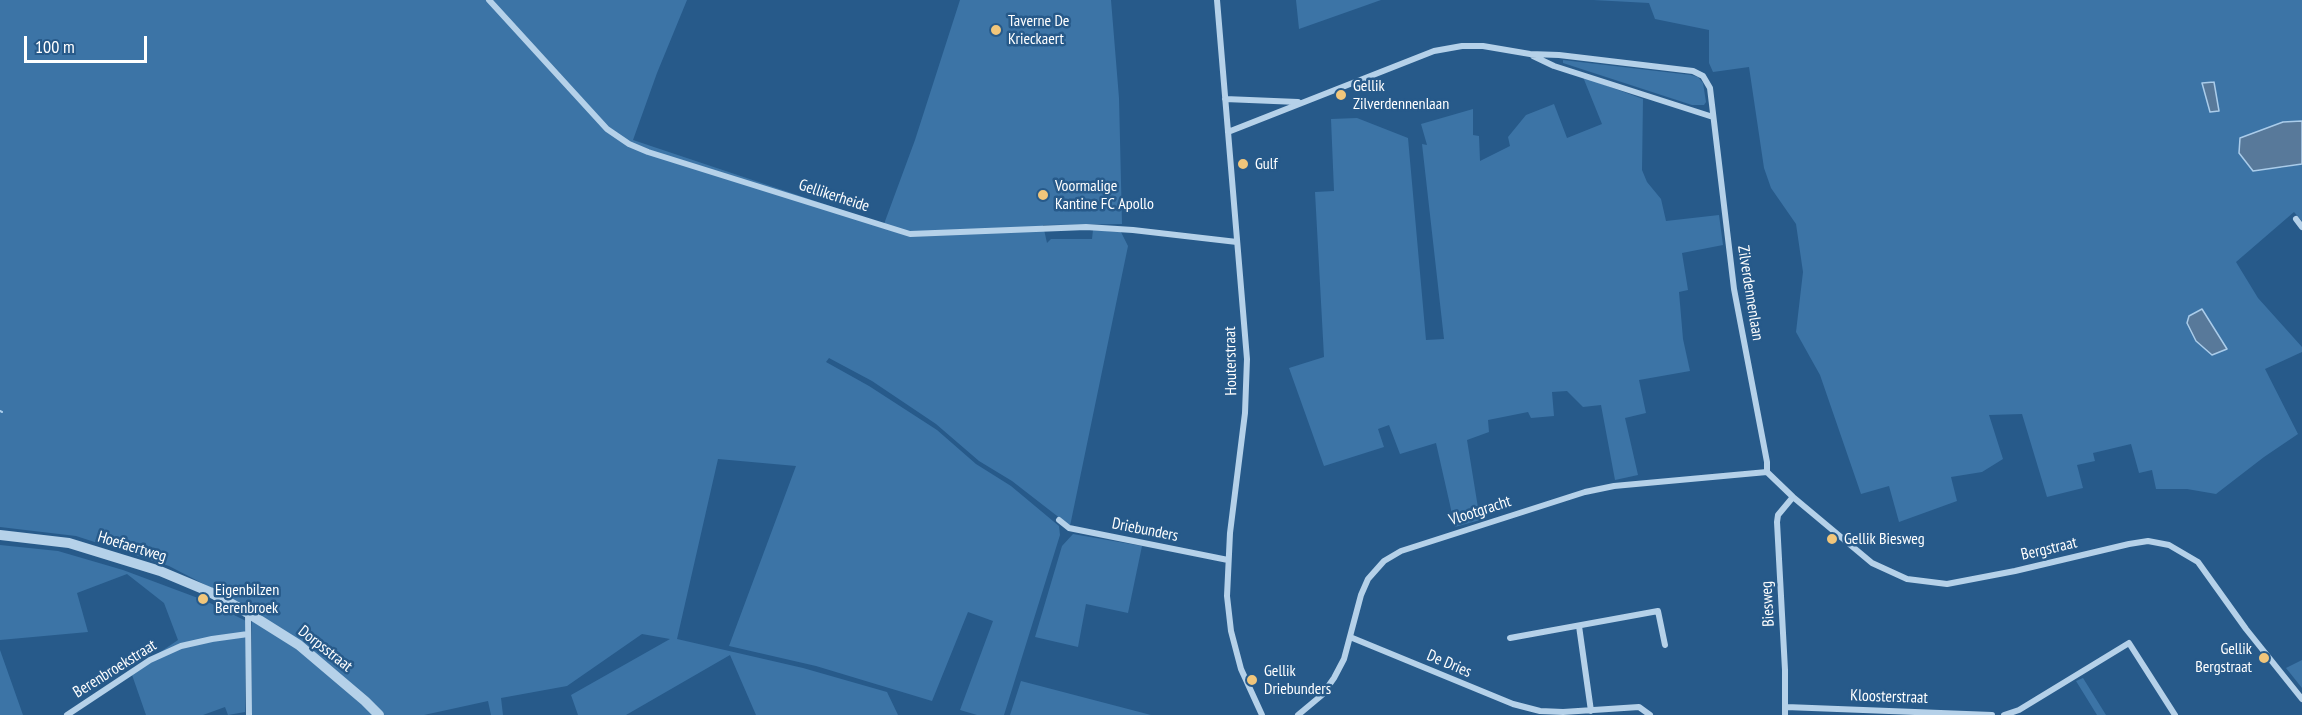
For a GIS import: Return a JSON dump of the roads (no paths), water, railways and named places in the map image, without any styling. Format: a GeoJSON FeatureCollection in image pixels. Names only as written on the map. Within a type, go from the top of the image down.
{"type":"FeatureCollection","features":[{"type":"Feature","properties":{"kind":"street","name":"Gellikerheide"},"geometry":{"type":"LineString","coordinates":[[489,0],[607,129],[629,144],[648,152],[910,234],[1086,227],[1237,242]]}},
{"type":"Feature","properties":{"kind":"street","name":"Houterstraat"},"geometry":{"type":"LineString","coordinates":[[1217,0],[1247,359],[1247,385],[1228,560],[1227,596],[1231,631],[1241,669],[1262,715]]}},
{"type":"Feature","properties":{"kind":"street","name":"Zilverdennenlaan"},"geometry":{"type":"LineString","coordinates":[[1228,132],[1434,51],[1461,46],[1483,46],[1530,54],[1571,56],[1693,71],[1703,76],[1710,88],[1734,289],[1767,472]]}},
{"type":"Feature","properties":{"kind":"street","name":"Zilverdennenlaan"},"geometry":{"type":"LineString","coordinates":[[1530,54],[1554,66],[1713,117]]}},
{"type":"Feature","properties":{"kind":"street","name":"Zilverdennenlaan"},"geometry":{"type":"LineString","coordinates":[[1225,99],[1302,102]]}},
{"type":"Feature","properties":{"kind":"street"},"geometry":{"type":"LineString","coordinates":[[2296,219],[2302,227]]}},
{"type":"Feature","properties":{"kind":"street","name":"Bergstraat"},"geometry":{"type":"LineString","coordinates":[[1767,472],[1793,497],[1872,563],[1907,579],[1947,584],[2015,571],[2129,544],[2148,541],[2169,544],[2198,562],[2246,630],[2302,699]]}},
{"type":"Feature","properties":{"kind":"street","name":"Vlootgracht"},"geometry":{"type":"LineString","coordinates":[[1298,715],[1322,695],[1344,659],[1361,595],[1368,579],[1384,561],[1401,550],[1585,492],[1614,486],[1767,472]]}},
{"type":"Feature","properties":{"kind":"street","name":"Biesweg"},"geometry":{"type":"LineString","coordinates":[[1785,715],[1777,522],[1778,515],[1793,497]]}},
{"type":"Feature","properties":{"kind":"street","name":"Driebunders"},"geometry":{"type":"LineString","coordinates":[[1059,520],[1069,528],[1228,560]]}},
{"type":"Feature","properties":{"kind":"street","name":"Hoefaertweg"},"geometry":{"type":"LineString","coordinates":[[0,535],[69,543],[160,571],[210,592],[248,613]]}},
{"type":"Feature","properties":{"kind":"street"},"geometry":{"type":"LineString","coordinates":[[1510,638],[1658,611],[1665,645]]}},
{"type":"Feature","properties":{"kind":"street"},"geometry":{"type":"LineString","coordinates":[[248,613],[249,715]]}},
{"type":"Feature","properties":{"kind":"street","name":"Dorpsstraat"},"geometry":{"type":"LineString","coordinates":[[248,613],[299,645],[365,700],[379,715]]}},
{"type":"Feature","properties":{"kind":"street"},"geometry":{"type":"LineString","coordinates":[[1579,626],[1591,711]]}},
{"type":"Feature","properties":{"kind":"street","name":"Berenbroekstraat"},"geometry":{"type":"LineString","coordinates":[[67,715],[150,660],[181,646],[248,634]]}},
{"type":"Feature","properties":{"kind":"street","name":"De Dries"},"geometry":{"type":"LineString","coordinates":[[1350,637],[1539,713],[1640,707],[1650,714]]}},
{"type":"Feature","properties":{"kind":"street"},"geometry":{"type":"LineString","coordinates":[[2004,715],[2019,710],[2129,643],[2175,715]]}},
{"type":"Feature","properties":{"kind":"street","name":"Kloosterstraat"},"geometry":{"type":"LineString","coordinates":[[1786,707],[1992,715]]}},
{"type":"Feature","properties":{"kind":"place","name":"Taverne De Krieckaert"},"geometry":{"type":"Point","coordinates":[996,30]}},
{"type":"Feature","properties":{"kind":"place","name":"Gellik Zilverdennenlaan"},"geometry":{"type":"Point","coordinates":[1341,95]}},
{"type":"Feature","properties":{"kind":"place","name":"Gulf"},"geometry":{"type":"Point","coordinates":[1243,164]}},
{"type":"Feature","properties":{"kind":"place","name":"Voormalige Kantine FC Apollo"},"geometry":{"type":"Point","coordinates":[1043,195]}},
{"type":"Feature","properties":{"kind":"place","name":"Gellik Biesweg"},"geometry":{"type":"Point","coordinates":[1832,539]}},
{"type":"Feature","properties":{"kind":"place","name":"Eigenbilzen Berenbroek"},"geometry":{"type":"Point","coordinates":[203,599]}},
{"type":"Feature","properties":{"kind":"place","name":"Gellik Bergstraat"},"geometry":{"type":"Point","coordinates":[2264,658]}},
{"type":"Feature","properties":{"kind":"place","name":"Gellik Driebunders"},"geometry":{"type":"Point","coordinates":[1252,680]}}]}
